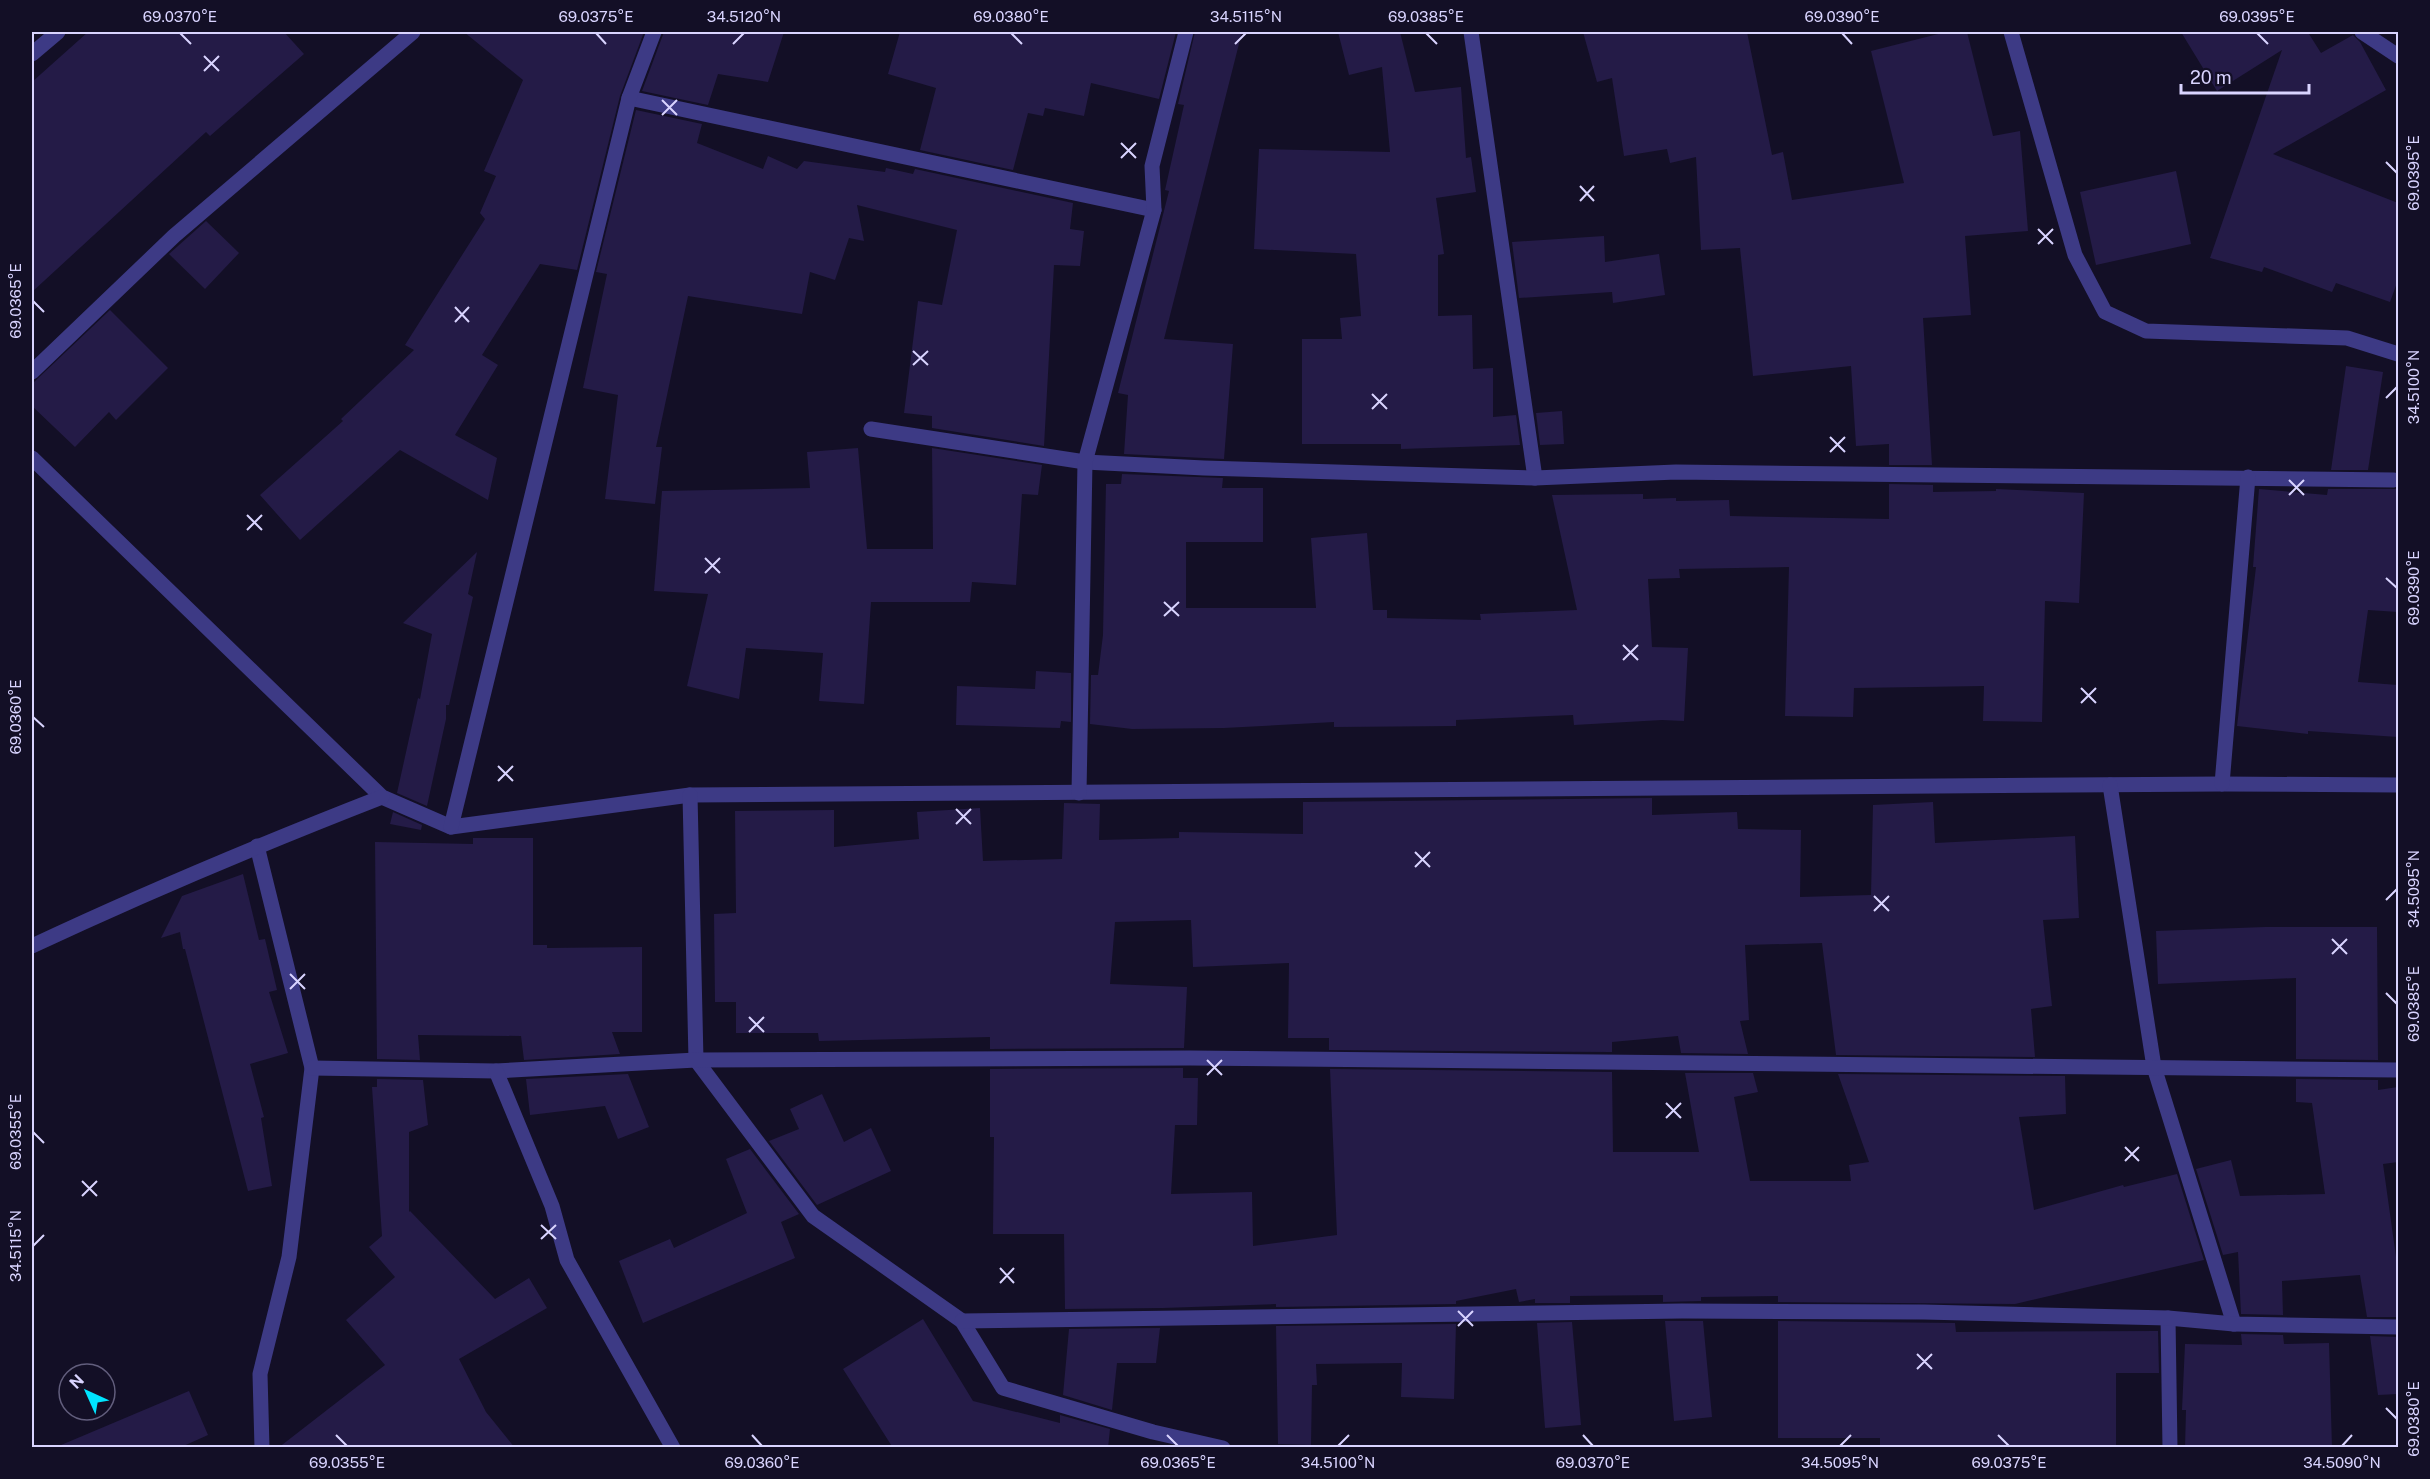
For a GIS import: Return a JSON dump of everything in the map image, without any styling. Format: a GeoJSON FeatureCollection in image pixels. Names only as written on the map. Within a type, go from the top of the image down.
{"type":"FeatureCollection","features":[{"type":"Feature","properties":{"kind":"street"},"geometry":{"type":"LineString","coordinates":[[32,54],[58,32]]}},
{"type":"Feature","properties":{"kind":"street"},"geometry":{"type":"LineString","coordinates":[[32,372],[174,236],[413,32]]}},
{"type":"Feature","properties":{"kind":"street"},"geometry":{"type":"LineString","coordinates":[[451,826],[629,98],[654,32]]}},
{"type":"Feature","properties":{"kind":"street"},"geometry":{"type":"LineString","coordinates":[[1079,793],[1084,462],[1154,210],[1152,166],[1186,32]]}},
{"type":"Feature","properties":{"kind":"street"},"geometry":{"type":"LineString","coordinates":[[1471,32],[1535,478]]}},
{"type":"Feature","properties":{"kind":"street"},"geometry":{"type":"LineString","coordinates":[[2011,32],[2075,255],[2105,312],[2146,331],[2348,338],[2398,354]]}},
{"type":"Feature","properties":{"kind":"street"},"geometry":{"type":"LineString","coordinates":[[2362,32],[2398,56]]}},
{"type":"Feature","properties":{"kind":"street"},"geometry":{"type":"LineString","coordinates":[[629,98],[1154,210]]}},
{"type":"Feature","properties":{"kind":"street"},"geometry":{"type":"LineString","coordinates":[[871,429],[1084,462],[1535,478],[1676,472],[2394,480]]}},
{"type":"Feature","properties":{"kind":"street"},"geometry":{"type":"LineString","coordinates":[[32,458],[382,797],[451,826],[690,795],[2222,784],[2398,786]]}},
{"type":"Feature","properties":{"kind":"street"},"geometry":{"type":"LineString","coordinates":[[2222,784],[2248,477]]}},
{"type":"Feature","properties":{"kind":"street"},"geometry":{"type":"LineString","coordinates":[[2109,785],[2154,1067],[2234,1324]]}},
{"type":"Feature","properties":{"kind":"street"},"geometry":{"type":"LineString","coordinates":[[690,795],[696,1060],[813,1216],[962,1322],[1003,1388],[1153,1432],[1223,1448]]}},
{"type":"Feature","properties":{"kind":"street"},"geometry":{"type":"LineString","coordinates":[[32,946],[126,901],[382,797]]}},
{"type":"Feature","properties":{"kind":"street"},"geometry":{"type":"LineString","coordinates":[[257,846],[312,1068],[289,1257],[261,1374],[262,1448]]}},
{"type":"Feature","properties":{"kind":"street"},"geometry":{"type":"LineString","coordinates":[[312,1068],[496,1071],[696,1060],[1190,1058],[2398,1070]]}},
{"type":"Feature","properties":{"kind":"street"},"geometry":{"type":"LineString","coordinates":[[496,1071],[552,1206],[567,1260],[673,1448]]}},
{"type":"Feature","properties":{"kind":"street"},"geometry":{"type":"LineString","coordinates":[[962,1322],[1682,1311],[1924,1312],[2168,1318],[2234,1324],[2398,1327]]}},
{"type":"Feature","properties":{"kind":"street"},"geometry":{"type":"LineString","coordinates":[[2168,1318],[2170,1448]]}},
{"type":"Feature","properties":{"kind":"building"},"geometry":{"type":"Polygon","coordinates":[[[88,32],[284,32],[304,54],[210,136],[206,132],[32,292],[32,82],[88,32]]]}},
{"type":"Feature","properties":{"kind":"building"},"geometry":{"type":"Polygon","coordinates":[[[464,32],[644,32],[620,96],[577,270],[540,264],[482,355],[498,365],[455,435],[497,458],[488,500],[400,450],[300,540],[260,495],[343,421],[341,419],[414,350],[405,345],[485,219],[480,213],[496,176],[484,171],[523,80],[464,32]]]}},
{"type":"Feature","properties":{"kind":"building"},"geometry":{"type":"Polygon","coordinates":[[[664,32],[784,32],[768,82],[718,74],[708,105],[642,91],[664,32]]]}},
{"type":"Feature","properties":{"kind":"building"},"geometry":{"type":"Polygon","coordinates":[[[900,32],[1176,32],[1159,99],[1091,83],[1084,116],[1045,108],[1043,116],[1028,113],[1013,170],[920,150],[936,88],[888,74],[900,32]]]}},
{"type":"Feature","properties":{"kind":"building"},"geometry":{"type":"Polygon","coordinates":[[[1195,32],[1242,32],[1164,339],[1233,344],[1224,459],[1124,454],[1128,395],[1118,393],[1169,191],[1165,190],[1184,105],[1178,104],[1195,32]]]}},
{"type":"Feature","properties":{"kind":"building"},"geometry":{"type":"Polygon","coordinates":[[[1338,32],[1400,32],[1415,92],[1461,87],[1466,158],[1471,157],[1476,192],[1436,198],[1444,254],[1438,255],[1438,316],[1472,315],[1473,369],[1493,368],[1493,417],[1516,415],[1520,445],[1401,449],[1401,444],[1302,444],[1302,339],[1342,339],[1340,318],[1361,316],[1356,254],[1254,249],[1259,149],[1390,152],[1382,67],[1349,75],[1338,32]]]}},
{"type":"Feature","properties":{"kind":"building"},"geometry":{"type":"Polygon","coordinates":[[[1583,32],[1747,32],[1772,155],[1783,152],[1792,200],[1904,183],[1871,51],[1946,32],[1967,32],[1993,136],[2020,131],[2028,231],[1965,236],[1971,315],[1923,318],[1932,465],[1889,465],[1889,444],[1856,446],[1851,366],[1753,376],[1740,248],[1701,250],[1696,157],[1670,163],[1667,149],[1624,156],[1612,78],[1597,82],[1583,32]]]}},
{"type":"Feature","properties":{"kind":"building"},"geometry":{"type":"Polygon","coordinates":[[[2181,32],[2312,32],[2309,34],[2321,53],[2353,35],[2360,42],[2386,90],[2273,154],[2398,203],[2398,280],[2390,302],[2336,283],[2332,292],[2264,267],[2262,272],[2210,258],[2282,50],[2217,91],[2181,32]]]}},
{"type":"Feature","properties":{"kind":"building"},"geometry":{"type":"Polygon","coordinates":[[[636,110],[702,124],[697,143],[763,169],[768,156],[797,169],[804,161],[885,172],[886,168],[913,174],[915,169],[1073,203],[1070,229],[1084,231],[1080,266],[1054,265],[1044,446],[932,428],[932,416],[904,413],[918,301],[942,305],[957,230],[857,205],[864,241],[849,238],[835,280],[810,272],[802,314],[688,296],[656,447],[662,447],[655,504],[605,499],[618,395],[583,388],[607,274],[596,272],[636,110]]]}},
{"type":"Feature","properties":{"kind":"building"},"geometry":{"type":"Polygon","coordinates":[[[2176,171],[2191,244],[2096,265],[2080,192],[2176,171]]]}},
{"type":"Feature","properties":{"kind":"building"},"geometry":{"type":"Polygon","coordinates":[[[206,221],[239,253],[205,289],[169,254],[206,221]]]}},
{"type":"Feature","properties":{"kind":"building"},"geometry":{"type":"Polygon","coordinates":[[[1604,236],[1605,262],[1659,254],[1665,295],[1613,303],[1612,292],[1519,298],[1512,242],[1604,236]]]}},
{"type":"Feature","properties":{"kind":"building"},"geometry":{"type":"Polygon","coordinates":[[[110,310],[168,368],[116,420],[109,412],[75,447],[32,406],[32,384],[110,310]]]}},
{"type":"Feature","properties":{"kind":"building"},"geometry":{"type":"Polygon","coordinates":[[[2346,366],[2383,372],[2368,470],[2331,470],[2346,366]]]}},
{"type":"Feature","properties":{"kind":"building"},"geometry":{"type":"Polygon","coordinates":[[[1562,411],[1564,444],[1540,445],[1536,413],[1562,411]]]}},
{"type":"Feature","properties":{"kind":"building"},"geometry":{"type":"Polygon","coordinates":[[[858,448],[867,549],[933,549],[932,448],[1042,465],[1038,495],[1022,494],[1016,585],[972,582],[970,602],[871,602],[864,704],[819,701],[823,653],[746,648],[739,699],[687,686],[708,594],[654,591],[662,491],[810,488],[807,452],[858,448]]]}},
{"type":"Feature","properties":{"kind":"building"},"geometry":{"type":"Polygon","coordinates":[[[1122,474],[1223,478],[1222,488],[1263,488],[1263,542],[1186,542],[1186,608],[1316,608],[1311,538],[1367,533],[1373,610],[1387,610],[1387,618],[1481,620],[1480,614],[1577,610],[1552,495],[1643,494],[1643,499],[1729,500],[1730,516],[1889,519],[1889,484],[1933,485],[1933,492],[1996,491],[1996,489],[2084,493],[2079,603],[2045,601],[2042,722],[1983,721],[1984,686],[1854,688],[1853,717],[1785,716],[1789,567],[1679,569],[1680,578],[1648,579],[1652,647],[1688,648],[1684,721],[1574,725],[1573,715],[1456,720],[1456,726],[1334,727],[1334,722],[1224,728],[1132,729],[1090,724],[1091,675],[1098,675],[1103,635],[1106,484],[1121,484],[1122,474]]]}},
{"type":"Feature","properties":{"kind":"building"},"geometry":{"type":"Polygon","coordinates":[[[2259,489],[2327,495],[2328,489],[2398,489],[2398,612],[2368,610],[2358,682],[2398,685],[2398,737],[2308,731],[2308,734],[2237,726],[2256,567],[2253,567],[2259,489]]]}},
{"type":"Feature","properties":{"kind":"building"},"geometry":{"type":"Polygon","coordinates":[[[477,552],[468,594],[473,597],[449,705],[446,705],[446,719],[427,806],[397,793],[418,698],[420,699],[432,634],[403,623],[477,552]]]}},
{"type":"Feature","properties":{"kind":"building"},"geometry":{"type":"Polygon","coordinates":[[[1036,671],[1071,673],[1071,722],[1061,721],[1060,728],[956,725],[957,686],[1035,689],[1036,671]]]}},
{"type":"Feature","properties":{"kind":"building"},"geometry":{"type":"Polygon","coordinates":[[[1652,798],[1652,815],[1737,812],[1738,829],[1801,830],[1800,897],[1871,895],[1873,805],[1933,802],[1935,843],[2075,836],[2079,918],[2043,920],[2052,1006],[2031,1009],[2035,1057],[1836,1055],[1822,943],[1745,945],[1749,1020],[1740,1021],[1748,1054],[1681,1053],[1678,1036],[1612,1042],[1612,1052],[1329,1050],[1329,1038],[1288,1038],[1289,963],[1193,967],[1191,920],[1115,922],[1110,984],[1187,987],[1184,1048],[990,1049],[990,1037],[819,1041],[818,1033],[736,1033],[736,1002],[715,1002],[714,914],[736,913],[735,811],[834,810],[834,847],[919,839],[917,812],[980,808],[983,861],[1062,859],[1064,803],[1100,804],[1099,840],[1179,838],[1179,832],[1303,834],[1303,802],[1652,798]]]}},
{"type":"Feature","properties":{"kind":"building"},"geometry":{"type":"Polygon","coordinates":[[[393,812],[422,825],[421,830],[390,824],[393,812]]]}},
{"type":"Feature","properties":{"kind":"building"},"geometry":{"type":"Polygon","coordinates":[[[473,838],[533,838],[533,945],[547,945],[547,948],[642,947],[642,1032],[612,1032],[620,1054],[524,1060],[521,1036],[418,1035],[420,1060],[377,1059],[375,842],[473,844],[473,838]]]}},
{"type":"Feature","properties":{"kind":"building"},"geometry":{"type":"Polygon","coordinates":[[[243,874],[259,940],[265,939],[277,990],[269,992],[288,1053],[250,1064],[264,1117],[261,1118],[272,1186],[248,1191],[180,932],[161,938],[182,896],[243,874]]]}},
{"type":"Feature","properties":{"kind":"building"},"geometry":{"type":"Polygon","coordinates":[[[2265,927],[2377,927],[2378,1060],[2296,1059],[2296,978],[2158,984],[2156,931],[2265,927]]]}},
{"type":"Feature","properties":{"kind":"building"},"geometry":{"type":"Polygon","coordinates":[[[1183,1068],[1183,1078],[1198,1078],[1197,1125],[1175,1125],[1171,1194],[1252,1192],[1253,1246],[1337,1235],[1330,1069],[1612,1072],[1613,1152],[1699,1152],[1685,1073],[1753,1073],[1758,1092],[1734,1097],[1750,1181],[1851,1181],[1849,1165],[1869,1162],[1838,1074],[2065,1076],[2066,1114],[2019,1117],[2034,1210],[2123,1185],[2124,1187],[2177,1174],[2204,1260],[2015,1304],[1778,1302],[1778,1296],[1701,1297],[1701,1301],[1663,1302],[1663,1295],[1570,1296],[1570,1303],[1535,1303],[1535,1299],[1519,1302],[1516,1289],[1456,1301],[1456,1304],[1276,1307],[1276,1304],[1065,1309],[1064,1234],[993,1234],[994,1137],[990,1137],[990,1069],[1183,1068]]]}},
{"type":"Feature","properties":{"kind":"building"},"geometry":{"type":"Polygon","coordinates":[[[628,1074],[649,1127],[618,1139],[605,1106],[530,1115],[526,1079],[628,1074]]]}},
{"type":"Feature","properties":{"kind":"building"},"geometry":{"type":"Polygon","coordinates":[[[377,1079],[423,1080],[428,1125],[409,1132],[409,1212],[495,1299],[529,1278],[547,1308],[459,1359],[486,1412],[515,1448],[278,1448],[385,1365],[346,1320],[395,1277],[369,1247],[382,1236],[372,1087],[377,1087],[377,1079]]]}},
{"type":"Feature","properties":{"kind":"building"},"geometry":{"type":"Polygon","coordinates":[[[2296,1079],[2378,1080],[2378,1090],[2398,1087],[2398,1162],[2383,1164],[2398,1271],[2398,1317],[2367,1317],[2360,1275],[2282,1281],[2283,1315],[2241,1314],[2238,1252],[2223,1255],[2196,1169],[2231,1160],[2240,1196],[2325,1194],[2312,1103],[2296,1102],[2296,1079]]]}},
{"type":"Feature","properties":{"kind":"building"},"geometry":{"type":"Polygon","coordinates":[[[822,1094],[844,1142],[871,1128],[891,1171],[817,1205],[769,1141],[799,1129],[790,1109],[822,1094]]]}},
{"type":"Feature","properties":{"kind":"building"},"geometry":{"type":"Polygon","coordinates":[[[750,1149],[799,1214],[781,1222],[795,1258],[643,1323],[619,1261],[670,1239],[674,1248],[747,1213],[726,1159],[750,1149]]]}},
{"type":"Feature","properties":{"kind":"building"},"geometry":{"type":"Polygon","coordinates":[[[923,1319],[973,1401],[1060,1423],[1060,1415],[1110,1429],[1108,1448],[893,1448],[843,1369],[923,1319]]]}},
{"type":"Feature","properties":{"kind":"building"},"geometry":{"type":"Polygon","coordinates":[[[1665,1321],[1703,1321],[1712,1417],[1674,1421],[1665,1321]]]}},
{"type":"Feature","properties":{"kind":"building"},"geometry":{"type":"Polygon","coordinates":[[[1778,1321],[1955,1323],[1956,1332],[2158,1331],[2159,1373],[2116,1373],[2116,1448],[1880,1447],[1880,1438],[1778,1438],[1778,1321]]]}},
{"type":"Feature","properties":{"kind":"building"},"geometry":{"type":"Polygon","coordinates":[[[1572,1322],[1581,1425],[1545,1428],[1537,1323],[1572,1322]]]}},
{"type":"Feature","properties":{"kind":"building"},"geometry":{"type":"Polygon","coordinates":[[[1456,1324],[1454,1399],[1401,1397],[1402,1363],[1316,1364],[1317,1385],[1312,1385],[1311,1445],[1278,1444],[1276,1326],[1456,1324]]]}},
{"type":"Feature","properties":{"kind":"building"},"geometry":{"type":"Polygon","coordinates":[[[1160,1328],[1156,1363],[1117,1363],[1112,1410],[1063,1395],[1069,1329],[1160,1328]]]}},
{"type":"Feature","properties":{"kind":"building"},"geometry":{"type":"Polygon","coordinates":[[[2241,1334],[2283,1335],[2284,1344],[2329,1343],[2332,1448],[2185,1448],[2186,1410],[2182,1410],[2185,1344],[2242,1345],[2241,1334]]]}},
{"type":"Feature","properties":{"kind":"building"},"geometry":{"type":"Polygon","coordinates":[[[2370,1336],[2398,1337],[2398,1394],[2378,1395],[2370,1336]]]}},
{"type":"Feature","properties":{"kind":"building"},"geometry":{"type":"Polygon","coordinates":[[[189,1391],[208,1435],[179,1448],[54,1448],[189,1391]]]}}]}
